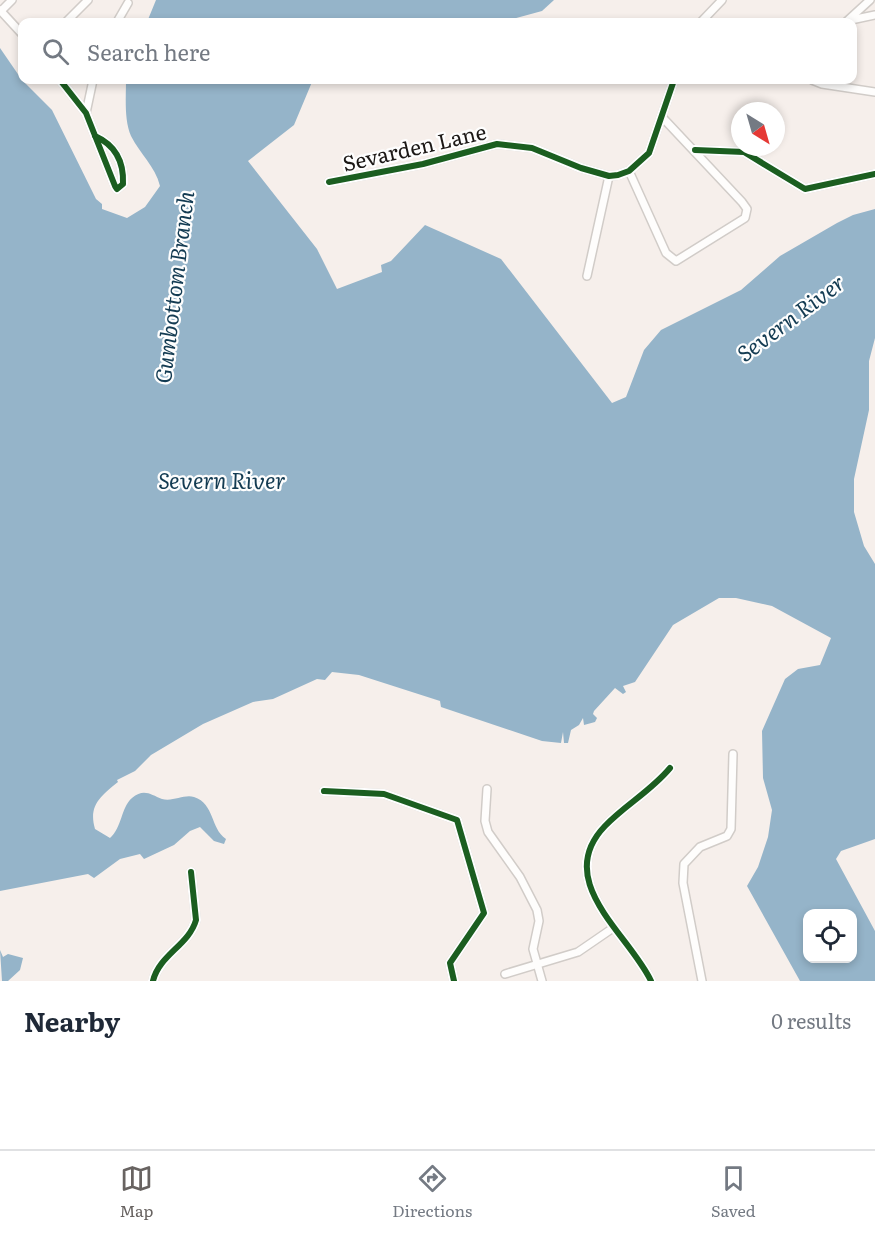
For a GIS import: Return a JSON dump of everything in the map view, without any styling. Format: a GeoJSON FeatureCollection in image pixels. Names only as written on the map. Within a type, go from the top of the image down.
{"type":"FeatureCollection","features":[{"type":"Feature","properties":{"kind":"street"},"geometry":{"type":"LineString","coordinates":[[12,0],[1,11],[18,30]]}},
{"type":"Feature","properties":{"kind":"street"},"geometry":{"type":"LineString","coordinates":[[70,18],[88,0]]}},
{"type":"Feature","properties":{"kind":"street"},"geometry":{"type":"LineString","coordinates":[[705,18],[722,0]]}},
{"type":"Feature","properties":{"kind":"street"},"geometry":{"type":"LineString","coordinates":[[851,18],[870,0]]}},
{"type":"Feature","properties":{"kind":"street"},"geometry":{"type":"LineString","coordinates":[[119,18],[128,3]]}},
{"type":"Feature","properties":{"kind":"street"},"geometry":{"type":"LineString","coordinates":[[857,19],[875,15]]}},
{"type":"Feature","properties":{"kind":"street"},"geometry":{"type":"LineString","coordinates":[[63,84],[86,113],[95,136],[117,189],[123,184],[120,160],[106,141],[95,136]]}},
{"type":"Feature","properties":{"kind":"street"},"geometry":{"type":"LineString","coordinates":[[86,113],[92,84]]}},
{"type":"Feature","properties":{"kind":"street"},"geometry":{"type":"LineString","coordinates":[[587,276],[609,176],[630,171],[649,153],[663,118],[673,84]]}},
{"type":"Feature","properties":{"kind":"street"},"geometry":{"type":"LineString","coordinates":[[822,84],[875,92]]}},
{"type":"Feature","properties":{"kind":"street"},"geometry":{"type":"LineString","coordinates":[[630,171],[666,253],[676,261],[714,239],[747,215],[741,202],[663,118]]}},
{"type":"Feature","properties":{"kind":"street","name":"Sevarden Lane"},"geometry":{"type":"LineString","coordinates":[[329,182],[423,165],[497,144],[532,148],[581,168],[609,176]]}},
{"type":"Feature","properties":{"kind":"street"},"geometry":{"type":"LineString","coordinates":[[695,150],[744,152],[805,189],[875,174]]}},
{"type":"Feature","properties":{"kind":"street"},"geometry":{"type":"LineString","coordinates":[[702,981],[683,883],[684,864],[700,847],[727,836],[731,829],[733,754]]}},
{"type":"Feature","properties":{"kind":"street"},"geometry":{"type":"LineString","coordinates":[[651,981],[640,959],[603,914],[588,882],[590,854],[595,840],[605,826],[658,782],[670,768]]}},
{"type":"Feature","properties":{"kind":"street"},"geometry":{"type":"LineString","coordinates":[[487,789],[485,820],[488,832],[520,877],[537,910],[538,921],[533,949],[542,981]]}},
{"type":"Feature","properties":{"kind":"street"},"geometry":{"type":"LineString","coordinates":[[324,791],[384,794],[457,820],[484,913],[450,963],[454,981]]}},
{"type":"Feature","properties":{"kind":"street"},"geometry":{"type":"LineString","coordinates":[[153,981],[160,965],[183,943],[194,926],[196,920],[191,872]]}},
{"type":"Feature","properties":{"kind":"street"},"geometry":{"type":"LineString","coordinates":[[505,974],[578,952],[613,928]]}},
{"type":"Feature","properties":{"kind":"water"},"geometry":{"type":"Polygon","coordinates":[[[156,0],[554,0],[542,11],[517,18],[149,18],[156,0]]]}},
{"type":"Feature","properties":{"kind":"water","name":"Severn River"},"geometry":{"type":"Polygon","coordinates":[[[0,48],[18,74],[18,84],[26,84],[52,110],[96,199],[102,204],[102,209],[127,218],[145,207],[160,186],[155,172],[129,130],[126,84],[311,84],[294,125],[248,161],[317,249],[337,289],[382,272],[381,265],[391,261],[425,225],[501,259],[612,403],[626,397],[644,350],[661,330],[741,290],[780,256],[837,223],[853,215],[875,209],[875,338],[869,361],[869,410],[854,479],[854,512],[864,546],[875,564],[875,839],[841,851],[836,859],[875,931],[875,981],[800,981],[747,886],[758,867],[768,837],[772,810],[763,778],[762,731],[785,679],[798,669],[820,665],[831,638],[772,606],[736,598],[719,598],[673,625],[635,682],[623,686],[626,692],[623,694],[615,688],[594,711],[593,714],[597,718],[595,722],[584,725],[583,718],[579,725],[571,730],[568,743],[564,743],[563,732],[561,743],[542,741],[441,707],[440,701],[359,675],[332,672],[325,680],[317,679],[273,699],[253,702],[203,724],[151,755],[135,771],[117,780],[118,782],[98,802],[93,813],[95,829],[110,838],[117,829],[128,802],[140,793],[147,793],[166,800],[186,796],[194,797],[206,805],[217,829],[226,839],[224,844],[214,841],[200,827],[190,831],[174,845],[144,859],[140,854],[120,859],[94,878],[88,874],[0,891],[0,48]]]}},
{"type":"Feature","properties":{"kind":"water"},"geometry":{"type":"Polygon","coordinates":[[[0,950],[3,957],[8,954],[23,958],[20,970],[8,981],[2,981],[0,950]]]}},
{"type":"Feature","properties":{"kind":"cycle path"},"geometry":{"type":"LineString","coordinates":[[63,84],[86,113],[95,136]]}},
{"type":"Feature","properties":{"kind":"cycle path"},"geometry":{"type":"LineString","coordinates":[[329,182],[423,164],[497,144],[532,148],[581,168],[609,176],[618,175],[629,171],[649,153],[673,84]]}},
{"type":"Feature","properties":{"kind":"cycle path"},"geometry":{"type":"LineString","coordinates":[[95,136],[113,149],[120,162],[123,184],[117,189],[115,186],[95,136]]}},
{"type":"Feature","properties":{"kind":"cycle path"},"geometry":{"type":"LineString","coordinates":[[695,150],[744,152],[805,189],[875,174]]}},
{"type":"Feature","properties":{"kind":"cycle path"},"geometry":{"type":"LineString","coordinates":[[651,981],[641,963],[600,906],[590,887],[587,867],[591,847],[605,826],[655,784],[670,768]]}},
{"type":"Feature","properties":{"kind":"cycle path"},"geometry":{"type":"LineString","coordinates":[[324,791],[384,794],[457,820],[484,913],[450,963],[454,981]]}},
{"type":"Feature","properties":{"kind":"cycle path"},"geometry":{"type":"LineString","coordinates":[[153,981],[161,964],[187,936],[196,920],[191,872]]}},
{"type":"Feature","properties":{"kind":"water label","name":"Gumbottom Branch"},"geometry":{"type":"Point","coordinates":[173,287]}}]}
